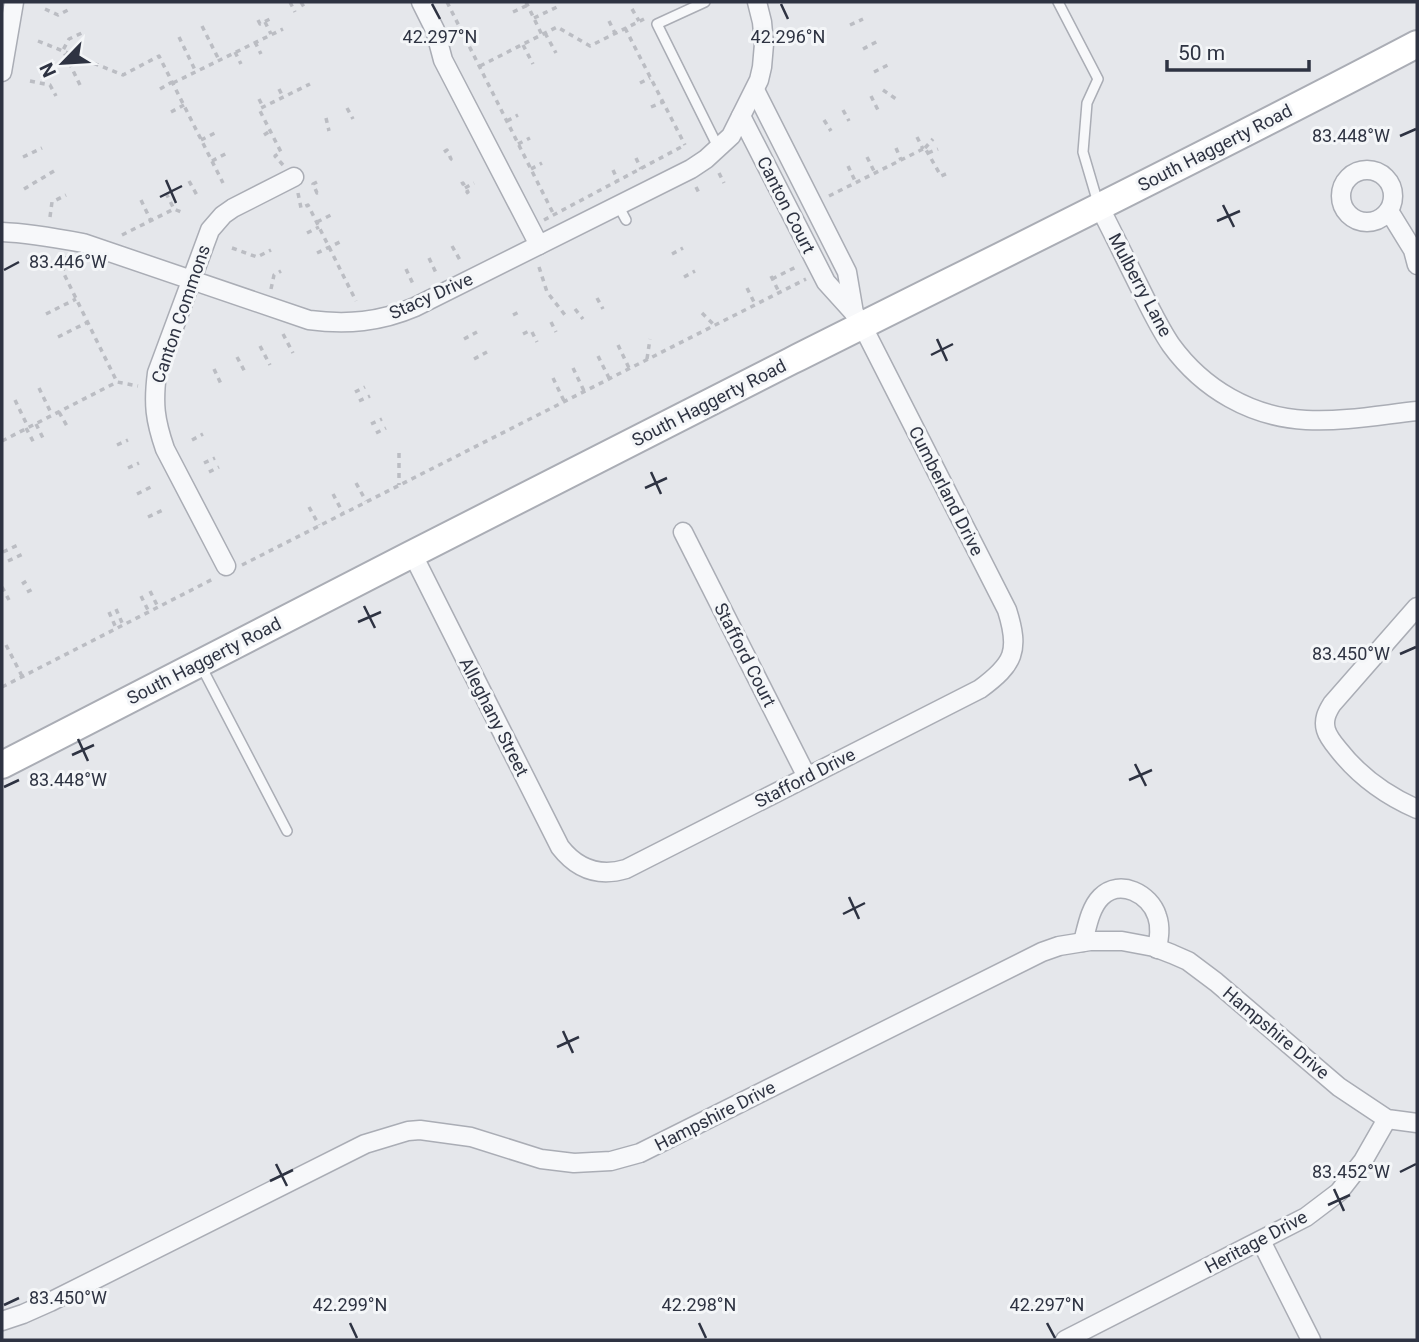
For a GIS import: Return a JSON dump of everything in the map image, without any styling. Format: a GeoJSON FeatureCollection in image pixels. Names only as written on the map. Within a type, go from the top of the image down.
{"type":"FeatureCollection","features":[{"type":"Feature","properties":{"kind":"main road","name":"South Haggerty Road"},"geometry":{"type":"LineString","coordinates":[[2,765],[858,319],[1100,208],[1417,44]]}},
{"type":"Feature","properties":{"kind":"street"},"geometry":{"type":"LineString","coordinates":[[2,70],[14,2]]}},
{"type":"Feature","properties":{"kind":"street"},"geometry":{"type":"LineString","coordinates":[[421,2],[435,30],[443,60],[539,245]]}},
{"type":"Feature","properties":{"kind":"street"},"geometry":{"type":"LineString","coordinates":[[741,116],[759,80],[762,67],[764,44],[757,2]]}},
{"type":"Feature","properties":{"kind":"street","name":"Canton Court"},"geometry":{"type":"LineString","coordinates":[[754,90],[847,272],[858,319]]}},
{"type":"Feature","properties":{"kind":"street","name":"Stacy Drive"},"geometry":{"type":"LineString","coordinates":[[2,232],[83,243],[309,320],[363,322],[412,308],[539,245],[622,212],[719,149],[731,136],[741,116]]}},
{"type":"Feature","properties":{"kind":"street","name":"Canton Court"},"geometry":{"type":"LineString","coordinates":[[741,116],[826,282],[858,319]]}},
{"type":"Feature","properties":{"kind":"street","name":"Canton Commons"},"geometry":{"type":"LineString","coordinates":[[227,570],[165,449],[155,414],[158,373],[210,230],[233,208],[294,177]]}},
{"type":"Feature","properties":{"kind":"street","name":"Mulberry Lane"},"geometry":{"type":"LineString","coordinates":[[1100,208],[1171,344],[1189,367],[1225,396],[1262,412],[1304,420],[1339,420],[1417,411]]}},
{"type":"Feature","properties":{"kind":"street"},"geometry":{"type":"LineString","coordinates":[[1389,211],[1413,250],[1417,265]]}},
{"type":"Feature","properties":{"kind":"street","name":"Cumberland Drive"},"geometry":{"type":"LineString","coordinates":[[858,319],[1007,610],[1014,642],[1009,660]]}},
{"type":"Feature","properties":{"kind":"street","name":"Stafford Court"},"geometry":{"type":"LineString","coordinates":[[683,532],[807,777]]}},
{"type":"Feature","properties":{"kind":"street","name":"Alleghany Street"},"geometry":{"type":"LineString","coordinates":[[412,553],[560,847],[573,862],[590,870]]}},
{"type":"Feature","properties":{"kind":"street"},"geometry":{"type":"LineString","coordinates":[[1417,607],[1332,704],[1325,722],[1331,741],[1357,772],[1390,796],[1417,809]]}},
{"type":"Feature","properties":{"kind":"street","name":"Stafford Drive"},"geometry":{"type":"LineString","coordinates":[[590,870],[615,873],[626,869],[980,690],[1005,669],[1009,660]]}},
{"type":"Feature","properties":{"kind":"street"},"geometry":{"type":"LineString","coordinates":[[1083,942],[1092,911],[1100,898],[1108,891],[1130,888],[1149,902],[1157,913],[1160,927],[1157,949]]}},
{"type":"Feature","properties":{"kind":"street","name":"Hampshire Drive"},"geometry":{"type":"LineString","coordinates":[[2,1321],[50,1302],[343,1154],[408,1131],[421,1130],[471,1137],[541,1159],[574,1163],[611,1161],[640,1153],[1042,952],[1083,942],[1122,941],[1157,949],[1188,961],[1339,1087],[1387,1119]]}},
{"type":"Feature","properties":{"kind":"street"},"geometry":{"type":"LineString","coordinates":[[1387,1119],[1417,1124]]}},
{"type":"Feature","properties":{"kind":"street","name":"Heritage Drive"},"geometry":{"type":"LineString","coordinates":[[1065,1340],[1306,1217],[1339,1192],[1363,1161],[1387,1119]]}},
{"type":"Feature","properties":{"kind":"street"},"geometry":{"type":"LineString","coordinates":[[1261,1241],[1311,1340]]}},
{"type":"Feature","properties":{"kind":"lane"},"geometry":{"type":"LineString","coordinates":[[705,2],[657,24],[719,149]]}},
{"type":"Feature","properties":{"kind":"lane"},"geometry":{"type":"LineString","coordinates":[[1058,2],[1098,79],[1087,103],[1083,152],[1100,208]]}},
{"type":"Feature","properties":{"kind":"lane"},"geometry":{"type":"LineString","coordinates":[[806,242],[827,232]]}},
{"type":"Feature","properties":{"kind":"lane"},"geometry":{"type":"LineString","coordinates":[[200,663],[287,831]]}},
{"type":"Feature","properties":{"kind":"path"},"geometry":{"type":"LineString","coordinates":[[290,2],[295,12]]}},
{"type":"Feature","properties":{"kind":"path"},"geometry":{"type":"LineString","coordinates":[[301,2],[303,7]]}},
{"type":"Feature","properties":{"kind":"path"},"geometry":{"type":"LineString","coordinates":[[447,2],[554,215]]}},
{"type":"Feature","properties":{"kind":"path"},"geometry":{"type":"LineString","coordinates":[[513,12],[527,4],[556,53]]}},
{"type":"Feature","properties":{"kind":"path"},"geometry":{"type":"LineString","coordinates":[[534,19],[557,7]]}},
{"type":"Feature","properties":{"kind":"path"},"geometry":{"type":"LineString","coordinates":[[45,9],[58,15],[72,8]]}},
{"type":"Feature","properties":{"kind":"path"},"geometry":{"type":"LineString","coordinates":[[632,9],[639,22]]}},
{"type":"Feature","properties":{"kind":"path"},"geometry":{"type":"LineString","coordinates":[[480,66],[557,27],[590,46],[650,15]]}},
{"type":"Feature","properties":{"kind":"path"},"geometry":{"type":"LineString","coordinates":[[258,20],[260,24],[265,22],[270,19],[268,16]]}},
{"type":"Feature","properties":{"kind":"path"},"geometry":{"type":"LineString","coordinates":[[850,25],[863,19]]}},
{"type":"Feature","properties":{"kind":"path"},"geometry":{"type":"LineString","coordinates":[[609,21],[615,33]]}},
{"type":"Feature","properties":{"kind":"path"},"geometry":{"type":"LineString","coordinates":[[265,22],[271,34]]}},
{"type":"Feature","properties":{"kind":"path"},"geometry":{"type":"LineString","coordinates":[[202,26],[219,60]]}},
{"type":"Feature","properties":{"kind":"path"},"geometry":{"type":"LineString","coordinates":[[160,89],[282,29]]}},
{"type":"Feature","properties":{"kind":"path"},"geometry":{"type":"LineString","coordinates":[[625,29],[689,153]]}},
{"type":"Feature","properties":{"kind":"path"},"geometry":{"type":"LineString","coordinates":[[63,50],[69,39],[84,32]]}},
{"type":"Feature","properties":{"kind":"path"},"geometry":{"type":"LineString","coordinates":[[179,37],[196,72]]}},
{"type":"Feature","properties":{"kind":"path"},"geometry":{"type":"LineString","coordinates":[[38,41],[123,75],[159,56],[223,183]]}},
{"type":"Feature","properties":{"kind":"path"},"geometry":{"type":"LineString","coordinates":[[863,49],[878,41]]}},
{"type":"Feature","properties":{"kind":"path"},"geometry":{"type":"LineString","coordinates":[[255,42],[261,54]]}},
{"type":"Feature","properties":{"kind":"path"},"geometry":{"type":"LineString","coordinates":[[523,44],[533,64]]}},
{"type":"Feature","properties":{"kind":"path"},"geometry":{"type":"LineString","coordinates":[[63,50],[80,85]]}},
{"type":"Feature","properties":{"kind":"path"},"geometry":{"type":"LineString","coordinates":[[235,52],[241,64]]}},
{"type":"Feature","properties":{"kind":"path"},"geometry":{"type":"LineString","coordinates":[[874,72],[890,64]]}},
{"type":"Feature","properties":{"kind":"path"},"geometry":{"type":"LineString","coordinates":[[640,83],[650,78]]}},
{"type":"Feature","properties":{"kind":"path"},"geometry":{"type":"LineString","coordinates":[[30,81],[50,85],[56,96]]}},
{"type":"Feature","properties":{"kind":"path"},"geometry":{"type":"LineString","coordinates":[[254,115],[310,84]]}},
{"type":"Feature","properties":{"kind":"path"},"geometry":{"type":"LineString","coordinates":[[279,89],[283,97]]}},
{"type":"Feature","properties":{"kind":"path"},"geometry":{"type":"LineString","coordinates":[[883,90],[899,101]]}},
{"type":"Feature","properties":{"kind":"path"},"geometry":{"type":"LineString","coordinates":[[871,96],[879,111]]}},
{"type":"Feature","properties":{"kind":"path"},"geometry":{"type":"LineString","coordinates":[[259,99],[270,131],[281,152],[275,156],[294,177],[301,208],[308,205],[356,301]]}},
{"type":"Feature","properties":{"kind":"path"},"geometry":{"type":"LineString","coordinates":[[651,107],[663,102]]}},
{"type":"Feature","properties":{"kind":"path"},"geometry":{"type":"LineString","coordinates":[[172,112],[184,106]]}},
{"type":"Feature","properties":{"kind":"path"},"geometry":{"type":"LineString","coordinates":[[347,108],[353,119]]}},
{"type":"Feature","properties":{"kind":"path"},"geometry":{"type":"LineString","coordinates":[[843,110],[849,121]]}},
{"type":"Feature","properties":{"kind":"path"},"geometry":{"type":"LineString","coordinates":[[507,121],[518,115]]}},
{"type":"Feature","properties":{"kind":"path"},"geometry":{"type":"LineString","coordinates":[[326,118],[329,131]]}},
{"type":"Feature","properties":{"kind":"path"},"geometry":{"type":"LineString","coordinates":[[824,120],[831,131]]}},
{"type":"Feature","properties":{"kind":"path"},"geometry":{"type":"LineString","coordinates":[[264,135],[270,131]]}},
{"type":"Feature","properties":{"kind":"path"},"geometry":{"type":"LineString","coordinates":[[201,140],[216,132]]}},
{"type":"Feature","properties":{"kind":"path"},"geometry":{"type":"LineString","coordinates":[[918,136],[942,176],[948,173]]}},
{"type":"Feature","properties":{"kind":"path"},"geometry":{"type":"LineString","coordinates":[[518,144],[530,138]]}},
{"type":"Feature","properties":{"kind":"path"},"geometry":{"type":"LineString","coordinates":[[827,197],[924,148],[933,139]]}},
{"type":"Feature","properties":{"kind":"path"},"geometry":{"type":"LineString","coordinates":[[538,223],[685,145]]}},
{"type":"Feature","properties":{"kind":"path"},"geometry":{"type":"LineString","coordinates":[[23,157],[42,148]]}},
{"type":"Feature","properties":{"kind":"path"},"geometry":{"type":"LineString","coordinates":[[896,148],[901,160]]}},
{"type":"Feature","properties":{"kind":"path"},"geometry":{"type":"LineString","coordinates":[[928,153],[938,149]]}},
{"type":"Feature","properties":{"kind":"path"},"geometry":{"type":"LineString","coordinates":[[444,152],[447,150],[452,159],[449,161]]}},
{"type":"Feature","properties":{"kind":"path"},"geometry":{"type":"LineString","coordinates":[[449,155],[458,151]]}},
{"type":"Feature","properties":{"kind":"path"},"geometry":{"type":"LineString","coordinates":[[212,161],[227,153]]}},
{"type":"Feature","properties":{"kind":"path"},"geometry":{"type":"LineString","coordinates":[[867,157],[875,173]]}},
{"type":"Feature","properties":{"kind":"path"},"geometry":{"type":"LineString","coordinates":[[636,158],[641,169]]}},
{"type":"Feature","properties":{"kind":"path"},"geometry":{"type":"LineString","coordinates":[[531,169],[542,163]]}},
{"type":"Feature","properties":{"kind":"path"},"geometry":{"type":"LineString","coordinates":[[848,166],[856,183]]}},
{"type":"Feature","properties":{"kind":"path"},"geometry":{"type":"LineString","coordinates":[[613,170],[618,181]]}},
{"type":"Feature","properties":{"kind":"path"},"geometry":{"type":"LineString","coordinates":[[24,189],[54,171]]}},
{"type":"Feature","properties":{"kind":"path"},"geometry":{"type":"LineString","coordinates":[[719,173],[724,183]]}},
{"type":"Feature","properties":{"kind":"path"},"geometry":{"type":"LineString","coordinates":[[189,181],[198,197]]}},
{"type":"Feature","properties":{"kind":"path"},"geometry":{"type":"LineString","coordinates":[[317,182],[313,184],[315,189],[317,193],[321,191]]}},
{"type":"Feature","properties":{"kind":"path"},"geometry":{"type":"LineString","coordinates":[[465,194],[468,192],[463,186],[474,183]]}},
{"type":"Feature","properties":{"kind":"path"},"geometry":{"type":"LineString","coordinates":[[695,185],[700,195]]}},
{"type":"Feature","properties":{"kind":"path"},"geometry":{"type":"LineString","coordinates":[[166,193],[174,209],[181,212]]}},
{"type":"Feature","properties":{"kind":"path"},"geometry":{"type":"LineString","coordinates":[[50,218],[52,202],[66,195]]}},
{"type":"Feature","properties":{"kind":"path"},"geometry":{"type":"LineString","coordinates":[[141,200],[151,221]]}},
{"type":"Feature","properties":{"kind":"path"},"geometry":{"type":"LineString","coordinates":[[122,235],[174,209]]}},
{"type":"Feature","properties":{"kind":"path"},"geometry":{"type":"LineString","coordinates":[[307,233],[331,215]]}},
{"type":"Feature","properties":{"kind":"path"},"geometry":{"type":"LineString","coordinates":[[317,253],[344,240]]}},
{"type":"Feature","properties":{"kind":"path"},"geometry":{"type":"LineString","coordinates":[[452,246],[460,260]]}},
{"type":"Feature","properties":{"kind":"path"},"geometry":{"type":"LineString","coordinates":[[232,248],[257,257],[271,250]]}},
{"type":"Feature","properties":{"kind":"path"},"geometry":{"type":"LineString","coordinates":[[672,254],[683,248]]}},
{"type":"Feature","properties":{"kind":"path"},"geometry":{"type":"LineString","coordinates":[[67,251],[63,272],[117,382]]}},
{"type":"Feature","properties":{"kind":"path"},"geometry":{"type":"LineString","coordinates":[[429,258],[436,272]]}},
{"type":"Feature","properties":{"kind":"path"},"geometry":{"type":"LineString","coordinates":[[779,292],[772,278],[798,266]]}},
{"type":"Feature","properties":{"kind":"path"},"geometry":{"type":"LineString","coordinates":[[539,267],[547,292],[565,314]]}},
{"type":"Feature","properties":{"kind":"path"},"geometry":{"type":"LineString","coordinates":[[406,269],[414,284]]}},
{"type":"Feature","properties":{"kind":"path"},"geometry":{"type":"LineString","coordinates":[[271,289],[274,275],[281,271]]}},
{"type":"Feature","properties":{"kind":"path"},"geometry":{"type":"LineString","coordinates":[[684,277],[695,271]]}},
{"type":"Feature","properties":{"kind":"path"},"geometry":{"type":"LineString","coordinates":[[2,687],[227,570],[812,277]]}},
{"type":"Feature","properties":{"kind":"path"},"geometry":{"type":"LineString","coordinates":[[747,288],[755,304]]}},
{"type":"Feature","properties":{"kind":"path"},"geometry":{"type":"LineString","coordinates":[[597,298],[603,309]]}},
{"type":"Feature","properties":{"kind":"path"},"geometry":{"type":"LineString","coordinates":[[46,314],[76,299]]}},
{"type":"Feature","properties":{"kind":"path"},"geometry":{"type":"LineString","coordinates":[[575,309],[583,319]]}},
{"type":"Feature","properties":{"kind":"path"},"geometry":{"type":"LineString","coordinates":[[513,315],[521,311]]}},
{"type":"Feature","properties":{"kind":"path"},"geometry":{"type":"LineString","coordinates":[[702,313],[714,325]]}},
{"type":"Feature","properties":{"kind":"path"},"geometry":{"type":"LineString","coordinates":[[58,337],[88,322]]}},
{"type":"Feature","properties":{"kind":"path"},"geometry":{"type":"LineString","coordinates":[[551,322],[556,332]]}},
{"type":"Feature","properties":{"kind":"path"},"geometry":{"type":"LineString","coordinates":[[523,334],[531,331],[537,342]]}},
{"type":"Feature","properties":{"kind":"path"},"geometry":{"type":"LineString","coordinates":[[464,339],[477,332]]}},
{"type":"Feature","properties":{"kind":"path"},"geometry":{"type":"LineString","coordinates":[[283,334],[293,353]]}},
{"type":"Feature","properties":{"kind":"path"},"geometry":{"type":"LineString","coordinates":[[647,359],[650,339]]}},
{"type":"Feature","properties":{"kind":"path"},"geometry":{"type":"LineString","coordinates":[[618,345],[629,368]]}},
{"type":"Feature","properties":{"kind":"path"},"geometry":{"type":"LineString","coordinates":[[260,346],[270,365]]}},
{"type":"Feature","properties":{"kind":"path"},"geometry":{"type":"LineString","coordinates":[[474,359],[487,352]]}},
{"type":"Feature","properties":{"kind":"path"},"geometry":{"type":"LineString","coordinates":[[598,355],[609,378]]}},
{"type":"Feature","properties":{"kind":"path"},"geometry":{"type":"LineString","coordinates":[[237,357],[245,372]]}},
{"type":"Feature","properties":{"kind":"path"},"geometry":{"type":"LineString","coordinates":[[573,368],[584,391]]}},
{"type":"Feature","properties":{"kind":"path"},"geometry":{"type":"LineString","coordinates":[[214,369],[221,384]]}},
{"type":"Feature","properties":{"kind":"path"},"geometry":{"type":"LineString","coordinates":[[553,378],[565,401]]}},
{"type":"Feature","properties":{"kind":"path"},"geometry":{"type":"LineString","coordinates":[[2,441],[117,382],[138,386]]}},
{"type":"Feature","properties":{"kind":"path"},"geometry":{"type":"LineString","coordinates":[[355,392],[365,387]]}},
{"type":"Feature","properties":{"kind":"path"},"geometry":{"type":"LineString","coordinates":[[39,388],[52,415]]}},
{"type":"Feature","properties":{"kind":"path"},"geometry":{"type":"LineString","coordinates":[[359,401],[370,396]]}},
{"type":"Feature","properties":{"kind":"path"},"geometry":{"type":"LineString","coordinates":[[15,400],[34,443]]}},
{"type":"Feature","properties":{"kind":"path"},"geometry":{"type":"LineString","coordinates":[[59,412],[67,426]]}},
{"type":"Feature","properties":{"kind":"path"},"geometry":{"type":"LineString","coordinates":[[371,424],[382,419]]}},
{"type":"Feature","properties":{"kind":"path"},"geometry":{"type":"LineString","coordinates":[[36,424],[43,438]]}},
{"type":"Feature","properties":{"kind":"path"},"geometry":{"type":"LineString","coordinates":[[376,433],[386,428]]}},
{"type":"Feature","properties":{"kind":"path"},"geometry":{"type":"LineString","coordinates":[[192,440],[202,434]]}},
{"type":"Feature","properties":{"kind":"path"},"geometry":{"type":"LineString","coordinates":[[117,445],[128,440]]}},
{"type":"Feature","properties":{"kind":"path"},"geometry":{"type":"LineString","coordinates":[[399,453],[399,485]]}},
{"type":"Feature","properties":{"kind":"path"},"geometry":{"type":"LineString","coordinates":[[204,463],[215,458]]}},
{"type":"Feature","properties":{"kind":"path"},"geometry":{"type":"LineString","coordinates":[[128,468],[139,463]]}},
{"type":"Feature","properties":{"kind":"path"},"geometry":{"type":"LineString","coordinates":[[209,472],[219,467]]}},
{"type":"Feature","properties":{"kind":"path"},"geometry":{"type":"LineString","coordinates":[[356,483],[366,501]]}},
{"type":"Feature","properties":{"kind":"path"},"geometry":{"type":"LineString","coordinates":[[137,494],[152,487]]}},
{"type":"Feature","properties":{"kind":"path"},"geometry":{"type":"LineString","coordinates":[[333,494],[343,513]]}},
{"type":"Feature","properties":{"kind":"path"},"geometry":{"type":"LineString","coordinates":[[309,506],[319,525]]}},
{"type":"Feature","properties":{"kind":"path"},"geometry":{"type":"LineString","coordinates":[[148,517],[163,510]]}},
{"type":"Feature","properties":{"kind":"path"},"geometry":{"type":"LineString","coordinates":[[4,552],[18,545]]}},
{"type":"Feature","properties":{"kind":"path"},"geometry":{"type":"LineString","coordinates":[[8,561],[23,554]]}},
{"type":"Feature","properties":{"kind":"path"},"geometry":{"type":"LineString","coordinates":[[22,584],[30,579]]}},
{"type":"Feature","properties":{"kind":"path"},"geometry":{"type":"LineString","coordinates":[[2,587],[9,600]]}},
{"type":"Feature","properties":{"kind":"path"},"geometry":{"type":"LineString","coordinates":[[27,592],[35,589]]}},
{"type":"Feature","properties":{"kind":"path"},"geometry":{"type":"LineString","coordinates":[[150,592],[158,607]]}},
{"type":"Feature","properties":{"kind":"path"},"geometry":{"type":"LineString","coordinates":[[142,596],[149,612]]}},
{"type":"Feature","properties":{"kind":"path"},"geometry":{"type":"LineString","coordinates":[[116,609],[123,625]]}},
{"type":"Feature","properties":{"kind":"path"},"geometry":{"type":"LineString","coordinates":[[109,612],[116,628]]}},
{"type":"Feature","properties":{"kind":"path"},"geometry":{"type":"LineString","coordinates":[[6,645],[22,676]]}}]}
